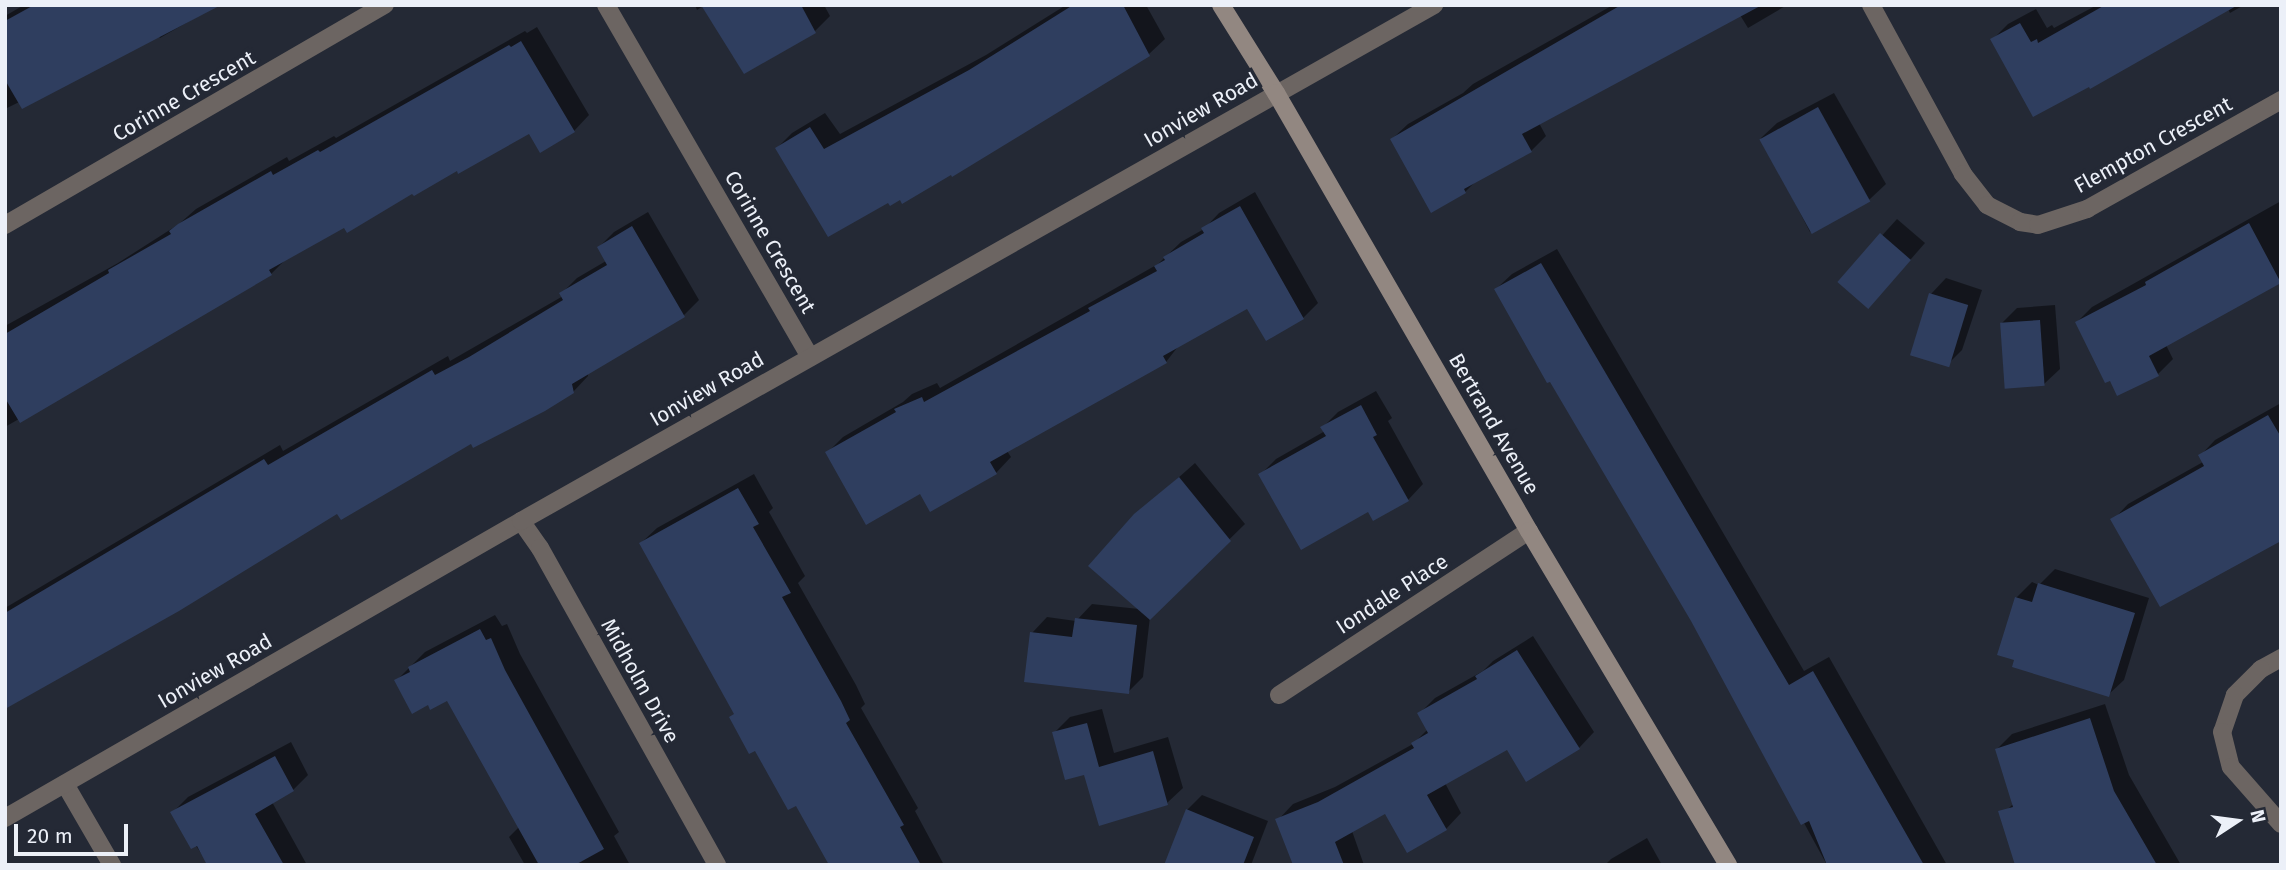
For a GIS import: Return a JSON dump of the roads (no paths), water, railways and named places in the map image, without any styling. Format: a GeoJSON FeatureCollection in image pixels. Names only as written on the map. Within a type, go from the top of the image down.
{"type":"FeatureCollection","features":[{"type":"Feature","properties":{"kind":"street","name":"Corinne Crescent"},"geometry":{"type":"LineString","coordinates":[[5,225],[385,5]]}},
{"type":"Feature","properties":{"kind":"street","name":"Corinne Crescent"},"geometry":{"type":"LineString","coordinates":[[606,5],[810,357]]}},
{"type":"Feature","properties":{"kind":"street","name":"Bertrand Avenue"},"geometry":{"type":"LineString","coordinates":[[1221,5],[1276,93],[1529,531],[1728,865]]}},
{"type":"Feature","properties":{"kind":"street","name":"Ionview Road"},"geometry":{"type":"LineString","coordinates":[[5,818],[521,521],[1434,5]]}},
{"type":"Feature","properties":{"kind":"street","name":"Flempton Crescent"},"geometry":{"type":"LineString","coordinates":[[1871,5],[1963,174],[1987,205],[2020,222],[2038,225],[2087,209],[2281,100]]}},
{"type":"Feature","properties":{"kind":"street","name":"Midholm Drive"},"geometry":{"type":"LineString","coordinates":[[521,521],[540,548],[717,865]]}},
{"type":"Feature","properties":{"kind":"street","name":"Iondale Place"},"geometry":{"type":"LineString","coordinates":[[1279,695],[1529,531]]}},
{"type":"Feature","properties":{"kind":"street"},"geometry":{"type":"LineString","coordinates":[[2281,658],[2261,670],[2235,695],[2222,732],[2231,767],[2281,824]]}},
{"type":"Feature","properties":{"kind":"street"},"geometry":{"type":"LineString","coordinates":[[65,784],[113,865]]}}]}
